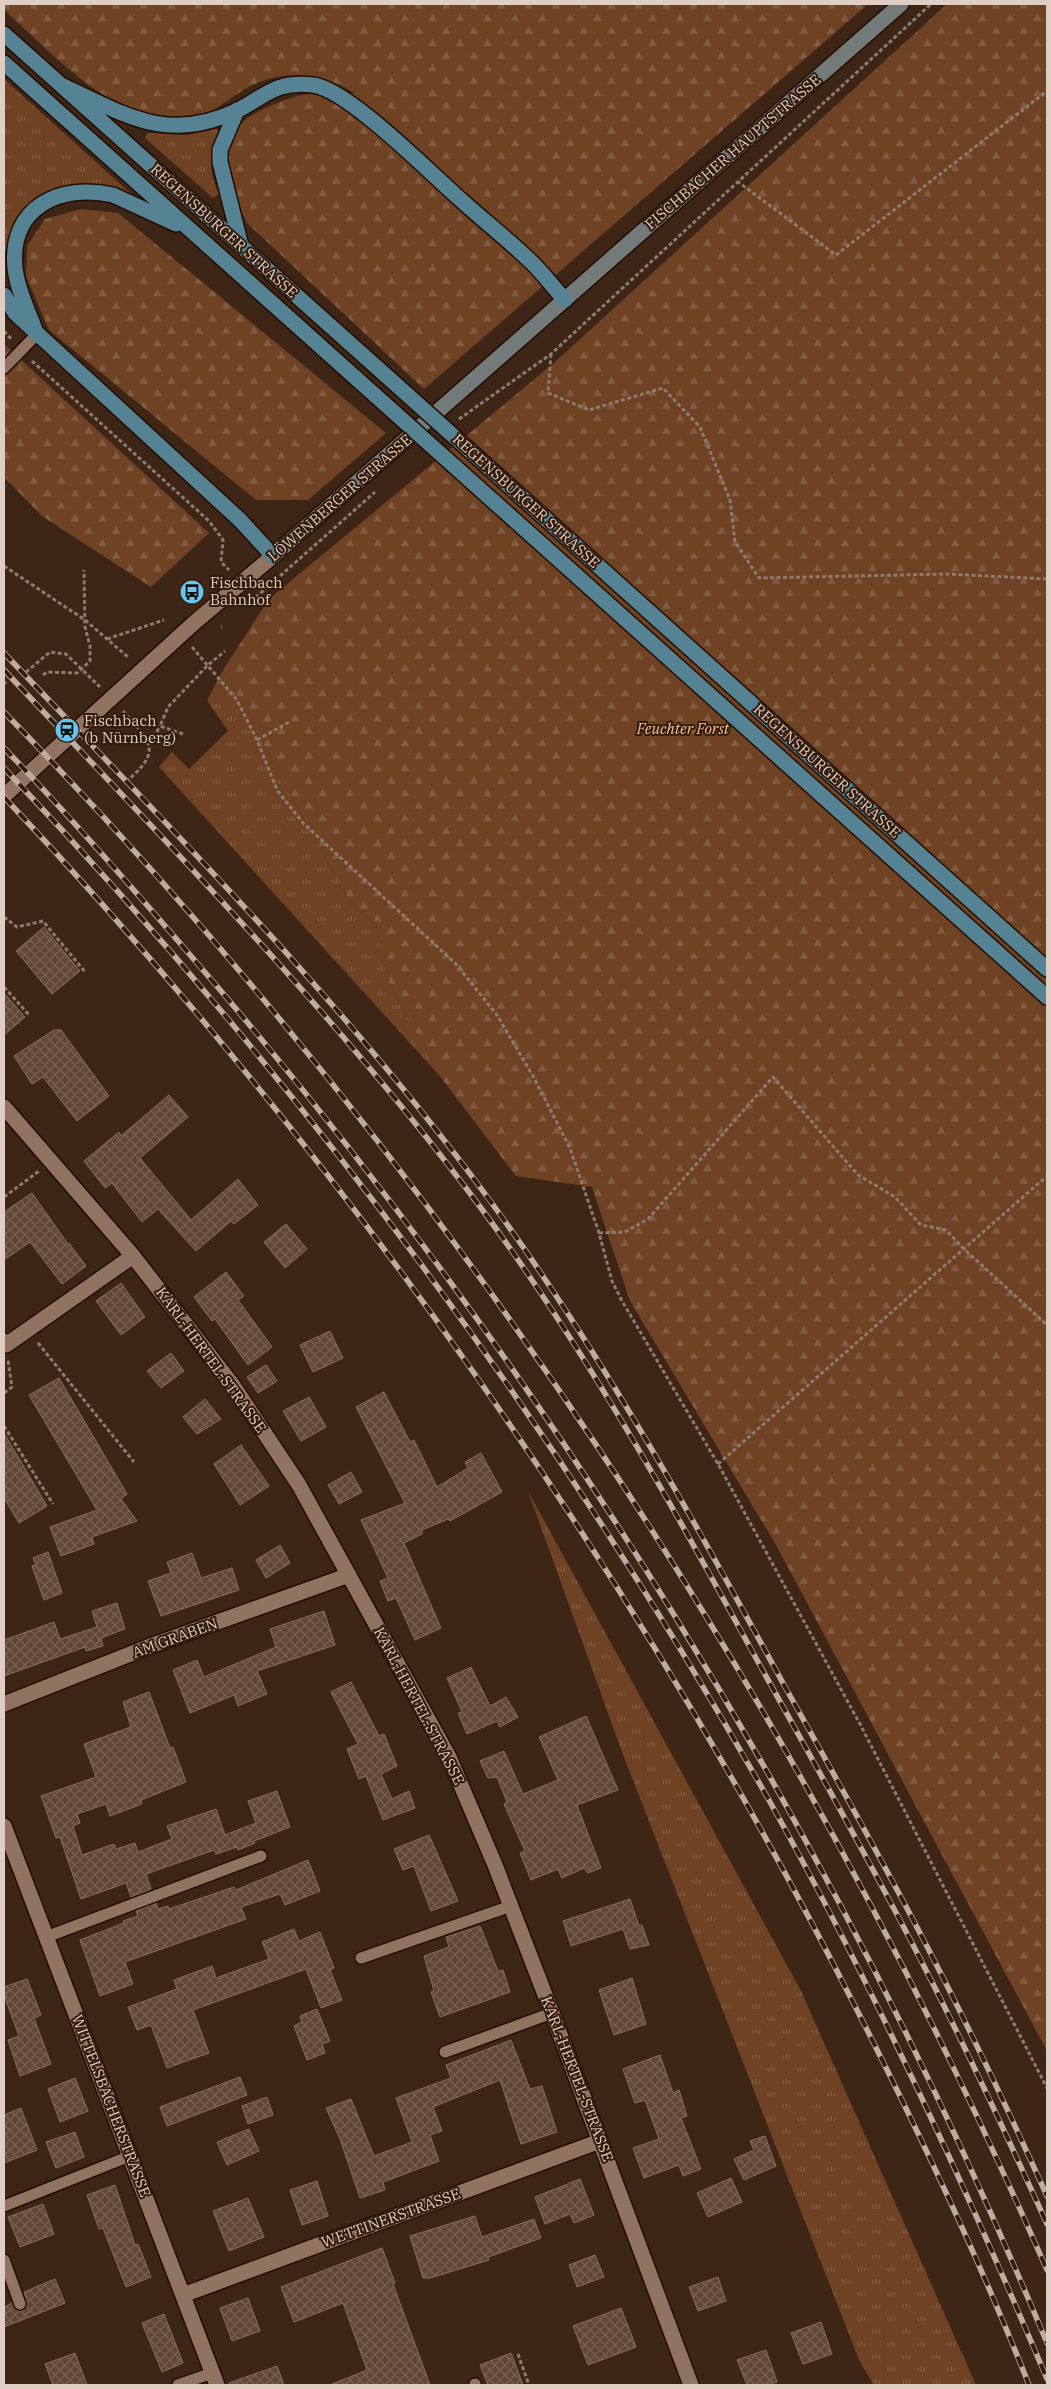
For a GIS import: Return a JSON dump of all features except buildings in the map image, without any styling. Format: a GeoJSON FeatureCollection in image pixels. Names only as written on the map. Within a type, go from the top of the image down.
{"type":"FeatureCollection","features":[{"type":"Feature","properties":{"kind":"main road","name":"FISCHBACHER HAUPTSTRASSE"},"geometry":{"type":"LineString","coordinates":[[565,300],[901,4]]}},
{"type":"Feature","properties":{"kind":"main road","name":"REGENSBURGER STRASSE"},"geometry":{"type":"LineString","coordinates":[[4,34],[1047,969]]}},
{"type":"Feature","properties":{"kind":"main road","name":"REGENSBURGER STRASSE"},"geometry":{"type":"LineString","coordinates":[[4,63],[1047,997]]}},
{"type":"Feature","properties":{"kind":"main road"},"geometry":{"type":"LineString","coordinates":[[61,85],[126,114],[161,126],[186,126],[201,123],[237,110],[272,89],[293,85],[314,85],[333,92],[350,102],[375,123],[528,259],[565,300]]}},
{"type":"Feature","properties":{"kind":"main road"},"geometry":{"type":"LineString","coordinates":[[237,110],[220,150],[220,162],[241,246]]}},
{"type":"Feature","properties":{"kind":"main road"},"geometry":{"type":"LineString","coordinates":[[37,334],[16,277],[14,257],[21,230],[31,214],[45,201],[73,192],[113,195],[190,230]]}},
{"type":"Feature","properties":{"kind":"main road"},"geometry":{"type":"LineString","coordinates":[[4,295],[15,313],[240,520],[273,556]]}},
{"type":"Feature","properties":{"kind":"main road","name":"LÖWENBERGER STRASSE"},"geometry":{"type":"LineString","coordinates":[[273,556],[565,300]]}},
{"type":"Feature","properties":{"kind":"street","name":"LÖWENBERGER STRASSE"},"geometry":{"type":"LineString","coordinates":[[4,796],[181,635],[273,556]]}},
{"type":"Feature","properties":{"kind":"street","name":"KARL-HERTEL-STRASSE"},"geometry":{"type":"LineString","coordinates":[[4,1107],[133,1256],[232,1384],[299,1485],[449,1757],[511,1906],[691,2385]]}},
{"type":"Feature","properties":{"kind":"street"},"geometry":{"type":"LineString","coordinates":[[5,1343],[28,1330],[133,1256]]}},
{"type":"Feature","properties":{"kind":"street","name":"AM GRABEN"},"geometry":{"type":"LineString","coordinates":[[4,1704],[153,1645],[349,1575]]}},
{"type":"Feature","properties":{"kind":"street","name":"WITTELSBACHERSTRASSE"},"geometry":{"type":"LineString","coordinates":[[4,1826],[215,2379]]}},
{"type":"Feature","properties":{"kind":"street","name":"WETTINERSTRASSE"},"geometry":{"type":"LineString","coordinates":[[183,2295],[600,2141]]}},
{"type":"Feature","properties":{"kind":"lane"},"geometry":{"type":"LineString","coordinates":[[4,368],[37,334]]}},
{"type":"Feature","properties":{"kind":"lane"},"geometry":{"type":"LineString","coordinates":[[46,1937],[261,1856]]}},
{"type":"Feature","properties":{"kind":"lane"},"geometry":{"type":"LineString","coordinates":[[361,1958],[511,1906]]}},
{"type":"Feature","properties":{"kind":"lane"},"geometry":{"type":"LineString","coordinates":[[445,2052],[552,2013]]}},
{"type":"Feature","properties":{"kind":"lane"},"geometry":{"type":"LineString","coordinates":[[4,2206],[130,2156]]}},
{"type":"Feature","properties":{"kind":"lane"},"geometry":{"type":"LineString","coordinates":[[4,2260],[20,2304]]}},
{"type":"Feature","properties":{"kind":"lane"},"geometry":{"type":"LineString","coordinates":[[178,2385],[215,2379]]}},
{"type":"Feature","properties":{"kind":"path"},"geometry":{"type":"LineString","coordinates":[[472,408],[551,354],[931,4]]}},
{"type":"Feature","properties":{"kind":"path"},"geometry":{"type":"LineString","coordinates":[[737,181],[836,255],[1047,91]]}},
{"type":"Feature","properties":{"kind":"path"},"geometry":{"type":"LineString","coordinates":[[20,350],[209,521],[223,540],[221,562]]}},
{"type":"Feature","properties":{"kind":"path"},"geometry":{"type":"LineString","coordinates":[[551,354],[548,393],[589,410],[662,388],[700,427],[730,500],[736,542],[759,578],[947,574],[1047,579]]}},
{"type":"Feature","properties":{"kind":"path"},"geometry":{"type":"LineString","coordinates":[[254,599],[376,491]]}},
{"type":"Feature","properties":{"kind":"path"},"geometry":{"type":"LineString","coordinates":[[4,566],[85,620],[129,658]]}},
{"type":"Feature","properties":{"kind":"path"},"geometry":{"type":"LineString","coordinates":[[44,675],[47,672],[77,674],[91,656],[85,620],[84,570]]}},
{"type":"Feature","properties":{"kind":"path"},"geometry":{"type":"LineString","coordinates":[[107,639],[164,620]]}},
{"type":"Feature","properties":{"kind":"path"},"geometry":{"type":"LineString","coordinates":[[181,635],[237,700],[258,740],[277,790],[303,823],[455,963],[498,1015],[533,1076],[570,1148],[600,1234],[612,1281],[622,1301],[718,1464],[860,1724],[1046,2079],[1047,2088]]}},
{"type":"Feature","properties":{"kind":"path"},"geometry":{"type":"LineString","coordinates":[[148,741],[154,737],[168,706],[208,665],[225,651]]}},
{"type":"Feature","properties":{"kind":"path"},"geometry":{"type":"LineString","coordinates":[[26,672],[50,652],[66,654],[94,680]]}},
{"type":"Feature","properties":{"kind":"path"},"geometry":{"type":"LineString","coordinates":[[258,740],[291,721]]}},
{"type":"Feature","properties":{"kind":"path"},"geometry":{"type":"LineString","coordinates":[[128,780],[147,762],[150,756],[148,741],[133,722]]}},
{"type":"Feature","properties":{"kind":"path"},"geometry":{"type":"LineString","coordinates":[[160,726],[182,734]]}},
{"type":"Feature","properties":{"kind":"path"},"geometry":{"type":"LineString","coordinates":[[4,917],[17,928],[43,921],[86,973]]}},
{"type":"Feature","properties":{"kind":"path"},"geometry":{"type":"LineString","coordinates":[[4,987],[30,1016]]}},
{"type":"Feature","properties":{"kind":"path"},"geometry":{"type":"LineString","coordinates":[[600,1234],[625,1232],[648,1219],[773,1077],[858,1175],[896,1197],[921,1225],[946,1230],[1047,1325]]}},
{"type":"Feature","properties":{"kind":"path"},"geometry":{"type":"LineString","coordinates":[[4,1197],[51,1162]]}},
{"type":"Feature","properties":{"kind":"path"},"geometry":{"type":"LineString","coordinates":[[718,1464],[1047,1176]]}},
{"type":"Feature","properties":{"kind":"path"},"geometry":{"type":"LineString","coordinates":[[28,1330],[134,1462]]}},
{"type":"Feature","properties":{"kind":"path"},"geometry":{"type":"LineString","coordinates":[[4,1393],[12,1388],[5,1343]]}},
{"type":"Feature","properties":{"kind":"path"},"geometry":{"type":"LineString","coordinates":[[4,1426],[53,1504]]}},
{"type":"Feature","properties":{"kind":"path"},"geometry":{"type":"LineString","coordinates":[[518,2354],[529,2385]]}},
{"type":"Feature","properties":{"kind":"green space"},"geometry":{"type":"Polygon","coordinates":[[[4,4],[868,4],[424,389],[247,223],[232,188],[228,171],[227,156],[230,141],[237,128],[251,116],[270,106],[300,96],[355,93],[342,86],[315,77],[302,75],[288,76],[274,78],[247,88],[212,111],[194,119],[173,121],[148,116],[102,94],[81,79],[4,10],[4,4]]]}},
{"type":"Feature","properties":{"kind":"green space","name":"Feuchter Forst"},"geometry":{"type":"Polygon","coordinates":[[[947,4],[1047,4],[1047,2051],[776,1545],[630,1301],[592,1187],[516,1176],[439,1075],[387,978],[376,924],[351,905],[223,670],[269,599],[554,363],[947,4]]]}},
{"type":"Feature","properties":{"kind":"green space"},"geometry":{"type":"Polygon","coordinates":[[[4,79],[148,209],[103,191],[87,187],[71,185],[56,187],[42,194],[30,206],[12,242],[4,253],[4,79]]]}},
{"type":"Feature","properties":{"kind":"green space"},"geometry":{"type":"Polygon","coordinates":[[[216,129],[218,131],[211,155],[211,170],[219,194],[213,198],[145,138],[148,133],[186,135],[216,129]]]}},
{"type":"Feature","properties":{"kind":"green space"},"geometry":{"type":"Polygon","coordinates":[[[81,209],[118,213],[386,433],[308,500],[256,500],[49,330],[26,276],[27,246],[45,219],[81,209]]]}},
{"type":"Feature","properties":{"kind":"green space"},"geometry":{"type":"Polygon","coordinates":[[[4,344],[209,533],[151,587],[42,516],[4,477],[4,344]]]}},
{"type":"Feature","properties":{"kind":"green space"},"geometry":{"type":"Polygon","coordinates":[[[223,670],[351,905],[376,924],[387,978],[439,1075],[159,767],[172,752],[189,769],[228,731],[207,700],[223,670]]]}},
{"type":"Feature","properties":{"kind":"green space"},"geometry":{"type":"Polygon","coordinates":[[[528,1491],[801,1991],[976,2385],[874,2385],[859,2360],[622,1752],[528,1491]]]}},
{"type":"Feature","properties":{"kind":"railway"},"geometry":{"type":"LineString","coordinates":[[4,653],[194,852],[317,988],[435,1129],[491,1202],[532,1260],[609,1378],[681,1500],[853,1808],[953,1998],[1047,2196]]}},
{"type":"Feature","properties":{"kind":"railway"},"geometry":{"type":"LineString","coordinates":[[4,670],[189,866],[310,999],[426,1137],[520,1262],[592,1373],[660,1486],[874,1872],[964,2047],[1047,2224]]}},
{"type":"Feature","properties":{"kind":"railway"},"geometry":{"type":"LineString","coordinates":[[4,712],[164,884],[316,1064],[460,1251],[596,1444],[722,1643],[840,1848],[948,2057],[1047,2270]]}},
{"type":"Feature","properties":{"kind":"railway"},"geometry":{"type":"LineString","coordinates":[[4,748],[145,903],[322,1113],[446,1276],[563,1443],[674,1615],[778,1791],[875,1971],[965,2155],[1047,2343]]}},
{"type":"Feature","properties":{"kind":"railway"},"geometry":{"type":"LineString","coordinates":[[4,768],[113,886],[219,1008],[321,1133],[419,1261],[513,1392],[603,1526],[689,1663],[770,1802],[845,1943],[950,2159],[1047,2379]]}},
{"type":"Feature","properties":{"kind":"railway"},"geometry":{"type":"LineString","coordinates":[[4,797],[129,935],[250,1077],[365,1223],[474,1374],[579,1528],[678,1686],[771,1847],[858,2012],[948,2197],[990,2290],[1029,2385]]}},
{"type":"Feature","properties":{"kind":"place","name":"Fischbach Bahnhof"},"geometry":{"type":"Point","coordinates":[192,592]}},
{"type":"Feature","properties":{"kind":"place","name":"Fischbach (b Nürnberg)"},"geometry":{"type":"Point","coordinates":[67,730]}}]}
